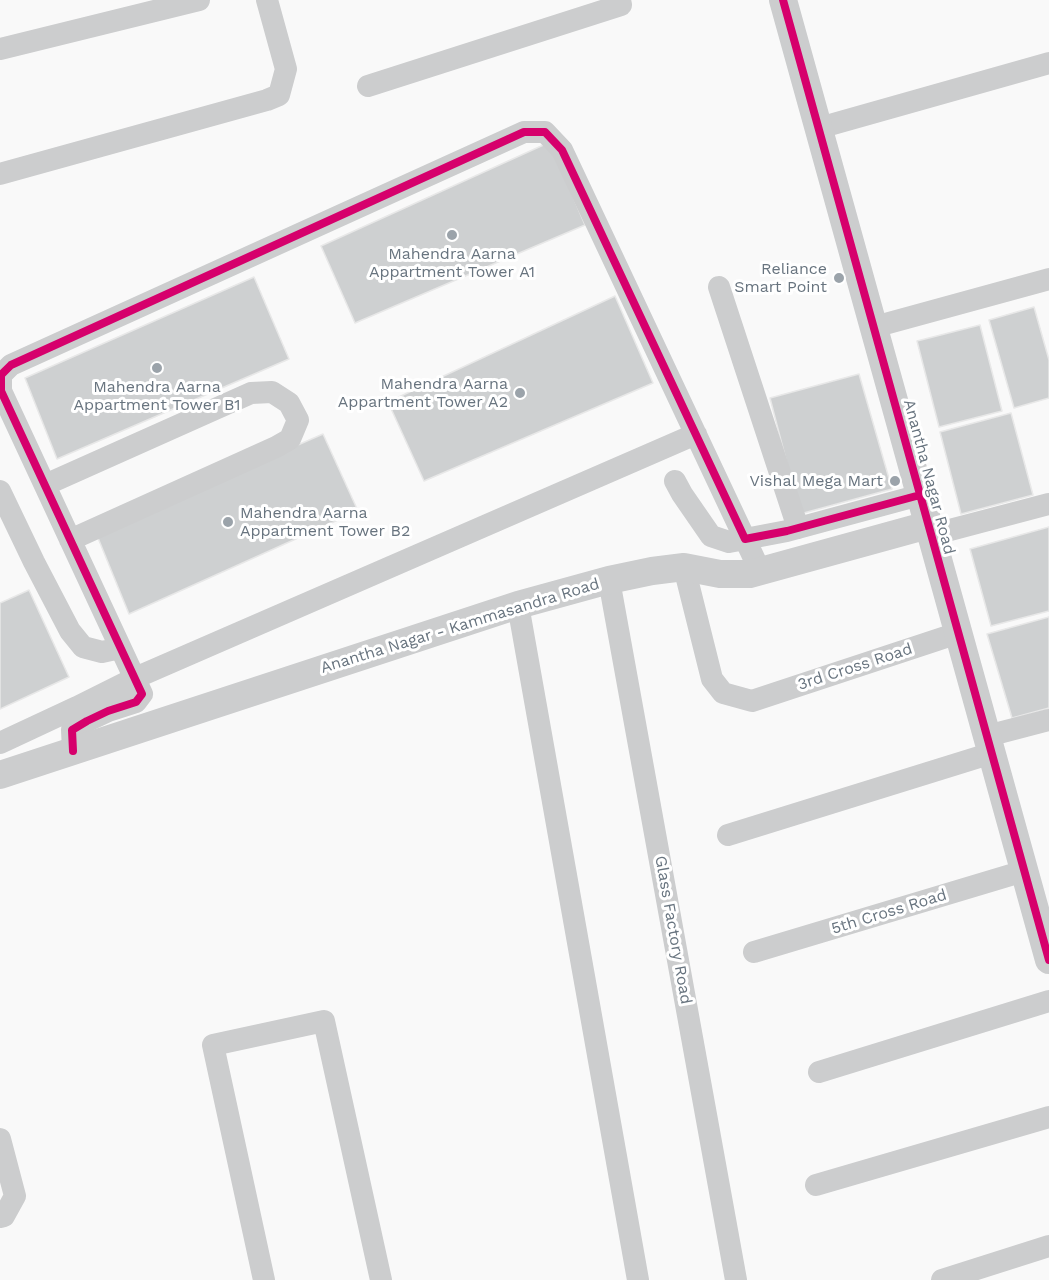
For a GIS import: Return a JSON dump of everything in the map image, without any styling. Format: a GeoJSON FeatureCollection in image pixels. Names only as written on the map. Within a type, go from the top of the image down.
{"type":"FeatureCollection","features":[{"type":"Feature","properties":{"kind":"street"},"geometry":{"type":"LineString","coordinates":[[0,49],[200,0]]}},
{"type":"Feature","properties":{"kind":"street"},"geometry":{"type":"LineString","coordinates":[[0,174],[267,100],[279,94],[286,69],[267,0]]}},
{"type":"Feature","properties":{"kind":"street"},"geometry":{"type":"LineString","coordinates":[[368,86],[621,5],[620,0]]}},
{"type":"Feature","properties":{"kind":"street","name":"Anantha Nagar Road"},"geometry":{"type":"LineString","coordinates":[[783,0],[1024,871],[1048,950]]}},
{"type":"Feature","properties":{"kind":"street"},"geometry":{"type":"LineString","coordinates":[[819,128],[1049,63]]}},
{"type":"Feature","properties":{"kind":"street"},"geometry":{"type":"LineString","coordinates":[[73,751],[72,730],[108,711],[136,702],[142,694],[1,391],[1,375],[11,365],[525,132],[545,132],[562,150],[760,571]]}},
{"type":"Feature","properties":{"kind":"street"},"geometry":{"type":"LineString","coordinates":[[874,327],[1049,279]]}},
{"type":"Feature","properties":{"kind":"street"},"geometry":{"type":"LineString","coordinates":[[719,287],[798,528]]}},
{"type":"Feature","properties":{"kind":"street"},"geometry":{"type":"LineString","coordinates":[[45,485],[251,393],[272,393],[289,403],[298,420],[290,439],[276,447],[70,540]]}},
{"type":"Feature","properties":{"kind":"street"},"geometry":{"type":"LineString","coordinates":[[0,743],[135,678],[696,434]]}},
{"type":"Feature","properties":{"kind":"street"},"geometry":{"type":"LineString","coordinates":[[675,480],[711,536],[729,542],[798,528],[920,495]]}},
{"type":"Feature","properties":{"kind":"street"},"geometry":{"type":"LineString","coordinates":[[0,491],[70,631],[83,647],[102,651],[120,648]]}},
{"type":"Feature","properties":{"kind":"street"},"geometry":{"type":"LineString","coordinates":[[930,530],[1049,504]]}},
{"type":"Feature","properties":{"kind":"street","name":"Anantha Nagar - Kammasandra Road"},"geometry":{"type":"LineString","coordinates":[[0,775],[518,606],[609,580],[684,567],[720,574],[750,574],[930,530]]}},
{"type":"Feature","properties":{"kind":"street","name":"3rd Cross Road"},"geometry":{"type":"LineString","coordinates":[[684,567],[712,679],[723,693],[752,701],[958,633]]}},
{"type":"Feature","properties":{"kind":"street","name":"Glass Factory Road"},"geometry":{"type":"LineString","coordinates":[[609,580],[736,1280]]}},
{"type":"Feature","properties":{"kind":"street"},"geometry":{"type":"LineString","coordinates":[[518,606],[639,1280]]}},
{"type":"Feature","properties":{"kind":"street"},"geometry":{"type":"LineString","coordinates":[[728,835],[989,745],[1049,720]]}},
{"type":"Feature","properties":{"kind":"street","name":"5th Cross Road"},"geometry":{"type":"LineString","coordinates":[[754,952],[1024,871]]}},
{"type":"Feature","properties":{"kind":"street"},"geometry":{"type":"LineString","coordinates":[[819,1072],[1049,1000]]}},
{"type":"Feature","properties":{"kind":"street"},"geometry":{"type":"LineString","coordinates":[[264,1280],[213,1045],[324,1021],[381,1280]]}},
{"type":"Feature","properties":{"kind":"street"},"geometry":{"type":"LineString","coordinates":[[816,1185],[1049,1117]]}},
{"type":"Feature","properties":{"kind":"street"},"geometry":{"type":"LineString","coordinates":[[0,1139],[15,1196],[4,1216],[0,1217]]}},
{"type":"Feature","properties":{"kind":"street"},"geometry":{"type":"LineString","coordinates":[[942,1280],[1049,1246]]}},
{"type":"Feature","properties":{"kind":"building","name":"Mahendra Aarna Appartment Tower A1"},"geometry":{"type":"Polygon","coordinates":[[[550,142],[585,225],[355,323],[321,246],[550,142]]]}},
{"type":"Feature","properties":{"kind":"building","name":"Mahendra Aarna Appartment Tower B1"},"geometry":{"type":"Polygon","coordinates":[[[254,277],[289,359],[57,459],[25,378],[254,277]]]}},
{"type":"Feature","properties":{"kind":"building","name":"Mahendra Aarna Appartment Tower A2"},"geometry":{"type":"Polygon","coordinates":[[[615,296],[653,383],[424,481],[388,402],[615,296]]]}},
{"type":"Feature","properties":{"kind":"building"},"geometry":{"type":"Polygon","coordinates":[[[1034,307],[1049,360],[1049,398],[1014,408],[989,320],[1034,307]]]}},
{"type":"Feature","properties":{"kind":"building"},"geometry":{"type":"Polygon","coordinates":[[[980,325],[1002,411],[939,427],[917,341],[980,325]]]}},
{"type":"Feature","properties":{"kind":"building"},"geometry":{"type":"Polygon","coordinates":[[[859,374],[892,489],[800,514],[770,398],[859,374]]]}},
{"type":"Feature","properties":{"kind":"building"},"geometry":{"type":"Polygon","coordinates":[[[1011,413],[1033,495],[961,514],[940,432],[1011,413]]]}},
{"type":"Feature","properties":{"kind":"building","name":"Mahendra Aarna Appartment Tower B2"},"geometry":{"type":"Polygon","coordinates":[[[323,434],[358,511],[129,614],[96,533],[323,434]]]}},
{"type":"Feature","properties":{"kind":"building"},"geometry":{"type":"Polygon","coordinates":[[[1049,527],[1049,611],[991,626],[970,549],[1049,527]]]}},
{"type":"Feature","properties":{"kind":"building"},"geometry":{"type":"Polygon","coordinates":[[[29,590],[69,677],[0,709],[0,603],[29,590]]]}},
{"type":"Feature","properties":{"kind":"building"},"geometry":{"type":"Polygon","coordinates":[[[1049,617],[1049,708],[1012,718],[987,634],[1049,617]]]}},
{"type":"Feature","properties":{"kind":"cycle path"},"geometry":{"type":"LineString","coordinates":[[783,0],[1049,960]]}},
{"type":"Feature","properties":{"kind":"cycle path"},"geometry":{"type":"LineString","coordinates":[[73,751],[72,730],[108,711],[136,702],[142,694],[1,391],[1,375],[11,365],[524,132],[545,132],[562,150],[745,539],[787,531],[920,495]]}},
{"type":"Feature","properties":{"kind":"place","name":"Mahendra Aarna Appartment Tower A1"},"geometry":{"type":"Point","coordinates":[452,235]}},
{"type":"Feature","properties":{"kind":"place","name":"Reliance Smart Point"},"geometry":{"type":"Point","coordinates":[839,278]}},
{"type":"Feature","properties":{"kind":"place","name":"Mahendra Aarna Appartment Tower B1"},"geometry":{"type":"Point","coordinates":[157,368]}},
{"type":"Feature","properties":{"kind":"place","name":"Mahendra Aarna Appartment Tower A2"},"geometry":{"type":"Point","coordinates":[520,393]}},
{"type":"Feature","properties":{"kind":"place","name":"Vishal Mega Mart"},"geometry":{"type":"Point","coordinates":[895,481]}},
{"type":"Feature","properties":{"kind":"place","name":"Mahendra Aarna Appartment Tower B2"},"geometry":{"type":"Point","coordinates":[228,522]}}]}
